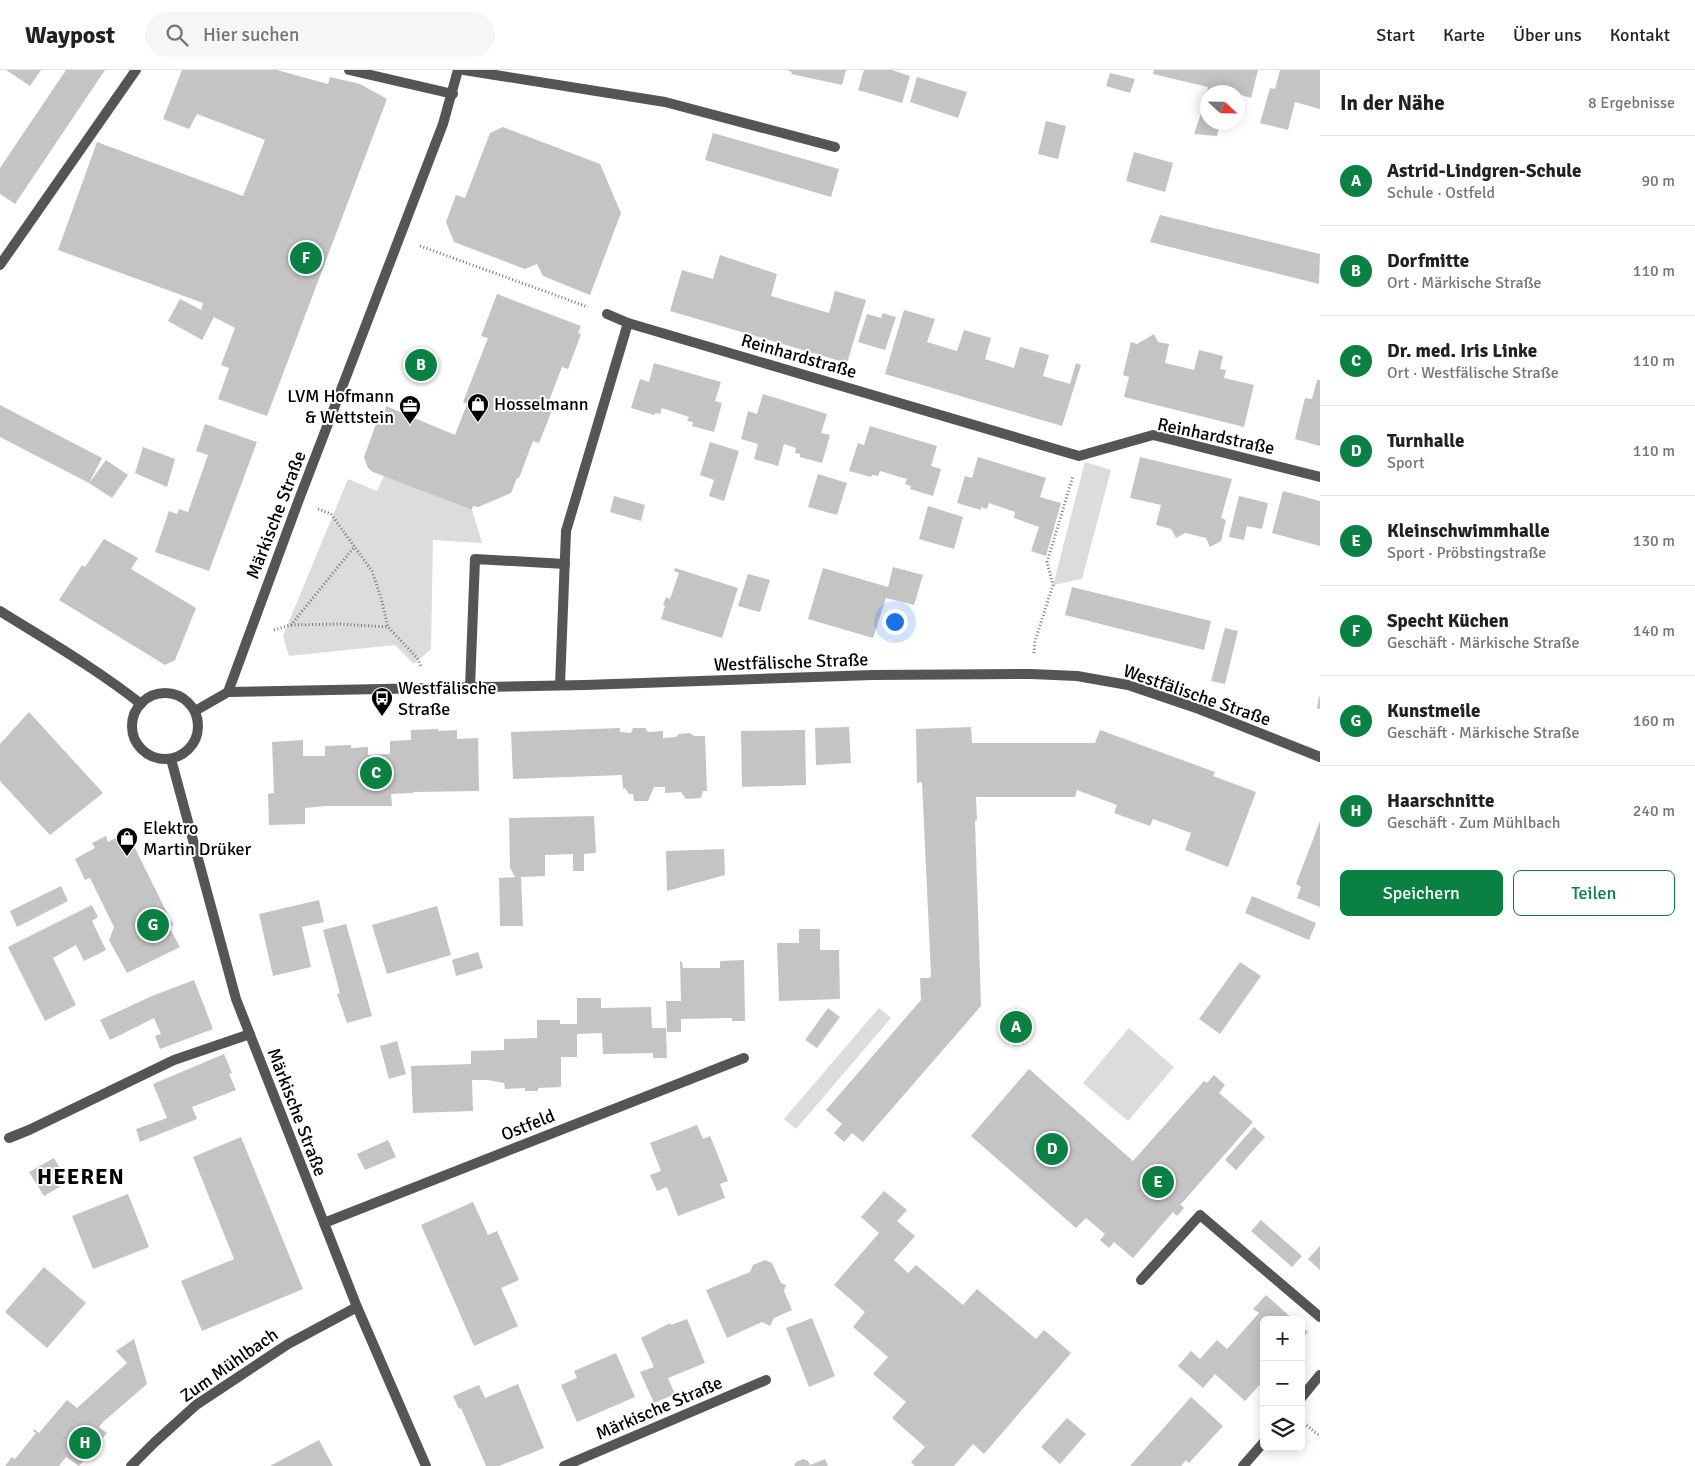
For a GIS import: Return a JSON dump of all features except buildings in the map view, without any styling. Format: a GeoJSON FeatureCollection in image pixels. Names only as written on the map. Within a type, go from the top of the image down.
{"type":"FeatureCollection","features":[{"type":"Feature","properties":{"kind":"street"},"geometry":{"type":"LineString","coordinates":[[0,265],[136,70]]}},
{"type":"Feature","properties":{"kind":"street"},"geometry":{"type":"LineString","coordinates":[[349,70],[453,94]]}},
{"type":"Feature","properties":{"kind":"street","name":"Märkische Straße"},"geometry":{"type":"LineString","coordinates":[[228,692],[298,502],[443,124],[453,94],[458,70]]}},
{"type":"Feature","properties":{"kind":"street"},"geometry":{"type":"LineString","coordinates":[[464,70],[665,102],[835,147]]}},
{"type":"Feature","properties":{"kind":"street"},"geometry":{"type":"LineString","coordinates":[[560,685],[566,531],[628,323],[607,314]]}},
{"type":"Feature","properties":{"kind":"street","name":"Reinhardstraße"},"geometry":{"type":"LineString","coordinates":[[628,323],[1079,456],[1153,435],[1320,477]]}},
{"type":"Feature","properties":{"kind":"street"},"geometry":{"type":"LineString","coordinates":[[470,687],[475,559],[565,564]]}},
{"type":"Feature","properties":{"kind":"street"},"geometry":{"type":"LineString","coordinates":[[0,612],[104,676],[141,704]]}},
{"type":"Feature","properties":{"kind":"street","name":"Westfälische Straße"},"geometry":{"type":"LineString","coordinates":[[195,711],[228,692],[560,685],[873,675],[1031,674],[1077,676],[1128,685],[1199,710],[1320,757]]}},
{"type":"Feature","properties":{"kind":"street"},"geometry":{"type":"LineString","coordinates":[[164,693],[176,695],[187,701],[195,711],[198,722],[197,735],[192,746],[183,754],[171,759],[158,758],[145,752],[136,742],[133,729],[134,715],[141,704],[151,696],[164,693]]}},
{"type":"Feature","properties":{"kind":"street","name":"Märkische Straße"},"geometry":{"type":"LineString","coordinates":[[171,759],[236,999],[357,1307],[426,1466]]}},
{"type":"Feature","properties":{"kind":"street"},"geometry":{"type":"LineString","coordinates":[[9,1138],[174,1060],[250,1034]]}},
{"type":"Feature","properties":{"kind":"street","name":"Ostfeld"},"geometry":{"type":"LineString","coordinates":[[324,1223],[744,1058]]}},
{"type":"Feature","properties":{"kind":"street"},"geometry":{"type":"LineString","coordinates":[[1141,1280],[1200,1215],[1320,1316]]}},
{"type":"Feature","properties":{"kind":"street","name":"Zum Mühlbach"},"geometry":{"type":"LineString","coordinates":[[131,1466],[196,1405],[288,1344],[357,1307]]}},
{"type":"Feature","properties":{"kind":"street"},"geometry":{"type":"LineString","coordinates":[[1305,1393],[1320,1375]]}},
{"type":"Feature","properties":{"kind":"street","name":"Märkische Straße"},"geometry":{"type":"LineString","coordinates":[[564,1466],[766,1380]]}},
{"type":"Feature","properties":{"kind":"street"},"geometry":{"type":"LineString","coordinates":[[1243,1466],[1260,1447]]}},
{"type":"Feature","properties":{"kind":"path"},"geometry":{"type":"LineString","coordinates":[[399,239],[607,314]]}},
{"type":"Feature","properties":{"kind":"path"},"geometry":{"type":"LineString","coordinates":[[1031,674],[1036,641],[1053,585],[1047,562],[1079,456]]}},
{"type":"Feature","properties":{"kind":"path"},"geometry":{"type":"LineString","coordinates":[[298,502],[331,514],[355,546],[372,571],[388,627],[417,658],[432,688]]}},
{"type":"Feature","properties":{"kind":"path"},"geometry":{"type":"LineString","coordinates":[[291,625],[355,546]]}},
{"type":"Feature","properties":{"kind":"path"},"geometry":{"type":"LineString","coordinates":[[247,639],[291,625],[339,624],[388,627]]}},
{"type":"Feature","properties":{"kind":"path"},"geometry":{"type":"LineString","coordinates":[[1305,1424],[1320,1436]]}},
{"type":"Feature","properties":{"kind":"shaded area"},"geometry":{"type":"Polygon","coordinates":[[[1085,462],[1111,470],[1082,579],[1053,585],[1085,462]]]}},
{"type":"Feature","properties":{"kind":"shaded area"},"geometry":{"type":"Polygon","coordinates":[[[384,476],[472,510],[482,543],[433,540],[431,649],[414,664],[395,645],[289,656],[283,636],[348,479],[377,491],[384,476]]]}},
{"type":"Feature","properties":{"kind":"shaded area"},"geometry":{"type":"Polygon","coordinates":[[[879,1008],[891,1018],[796,1129],[784,1119],[879,1008]]]}},
{"type":"Feature","properties":{"kind":"shaded area"},"geometry":{"type":"Polygon","coordinates":[[[1129,1028],[1174,1067],[1128,1121],[1083,1083],[1129,1028]]]}},
{"type":"Feature","properties":{"kind":"place","name":"Specht Küchen"},"geometry":{"type":"Point","coordinates":[306,258]}},
{"type":"Feature","properties":{"kind":"place","name":"Dorfmitte"},"geometry":{"type":"Point","coordinates":[421,365]}},
{"type":"Feature","properties":{"kind":"place","name":"Hosselmann"},"geometry":{"type":"Point","coordinates":[478,423]}},
{"type":"Feature","properties":{"kind":"place","name":"LVM Hofmann & Wettstein"},"geometry":{"type":"Point","coordinates":[410,425]}},
{"type":"Feature","properties":{"kind":"place","name":"Westfälische Straße"},"geometry":{"type":"Point","coordinates":[382,717]}},
{"type":"Feature","properties":{"kind":"place","name":"Dr. med. Iris Linke"},"geometry":{"type":"Point","coordinates":[376,773]}},
{"type":"Feature","properties":{"kind":"place","name":"Elektro Martin Drüker"},"geometry":{"type":"Point","coordinates":[127,857]}},
{"type":"Feature","properties":{"kind":"place","name":"Kunstmeile"},"geometry":{"type":"Point","coordinates":[153,925]}},
{"type":"Feature","properties":{"kind":"place","name":"Astrid-Lindgren-Schule"},"geometry":{"type":"Point","coordinates":[1016,1027]}},
{"type":"Feature","properties":{"kind":"place","name":"Turnhalle"},"geometry":{"type":"Point","coordinates":[1052,1149]}},
{"type":"Feature","properties":{"kind":"place","name":"Kleinschwimmhalle"},"geometry":{"type":"Point","coordinates":[1158,1182]}},
{"type":"Feature","properties":{"kind":"place","name":"Haarschnitte"},"geometry":{"type":"Point","coordinates":[85,1443]}},
{"type":"Feature","properties":{"kind":"district","name":"HEEREN"},"geometry":{"type":"Point","coordinates":[81,1176]}}]}
